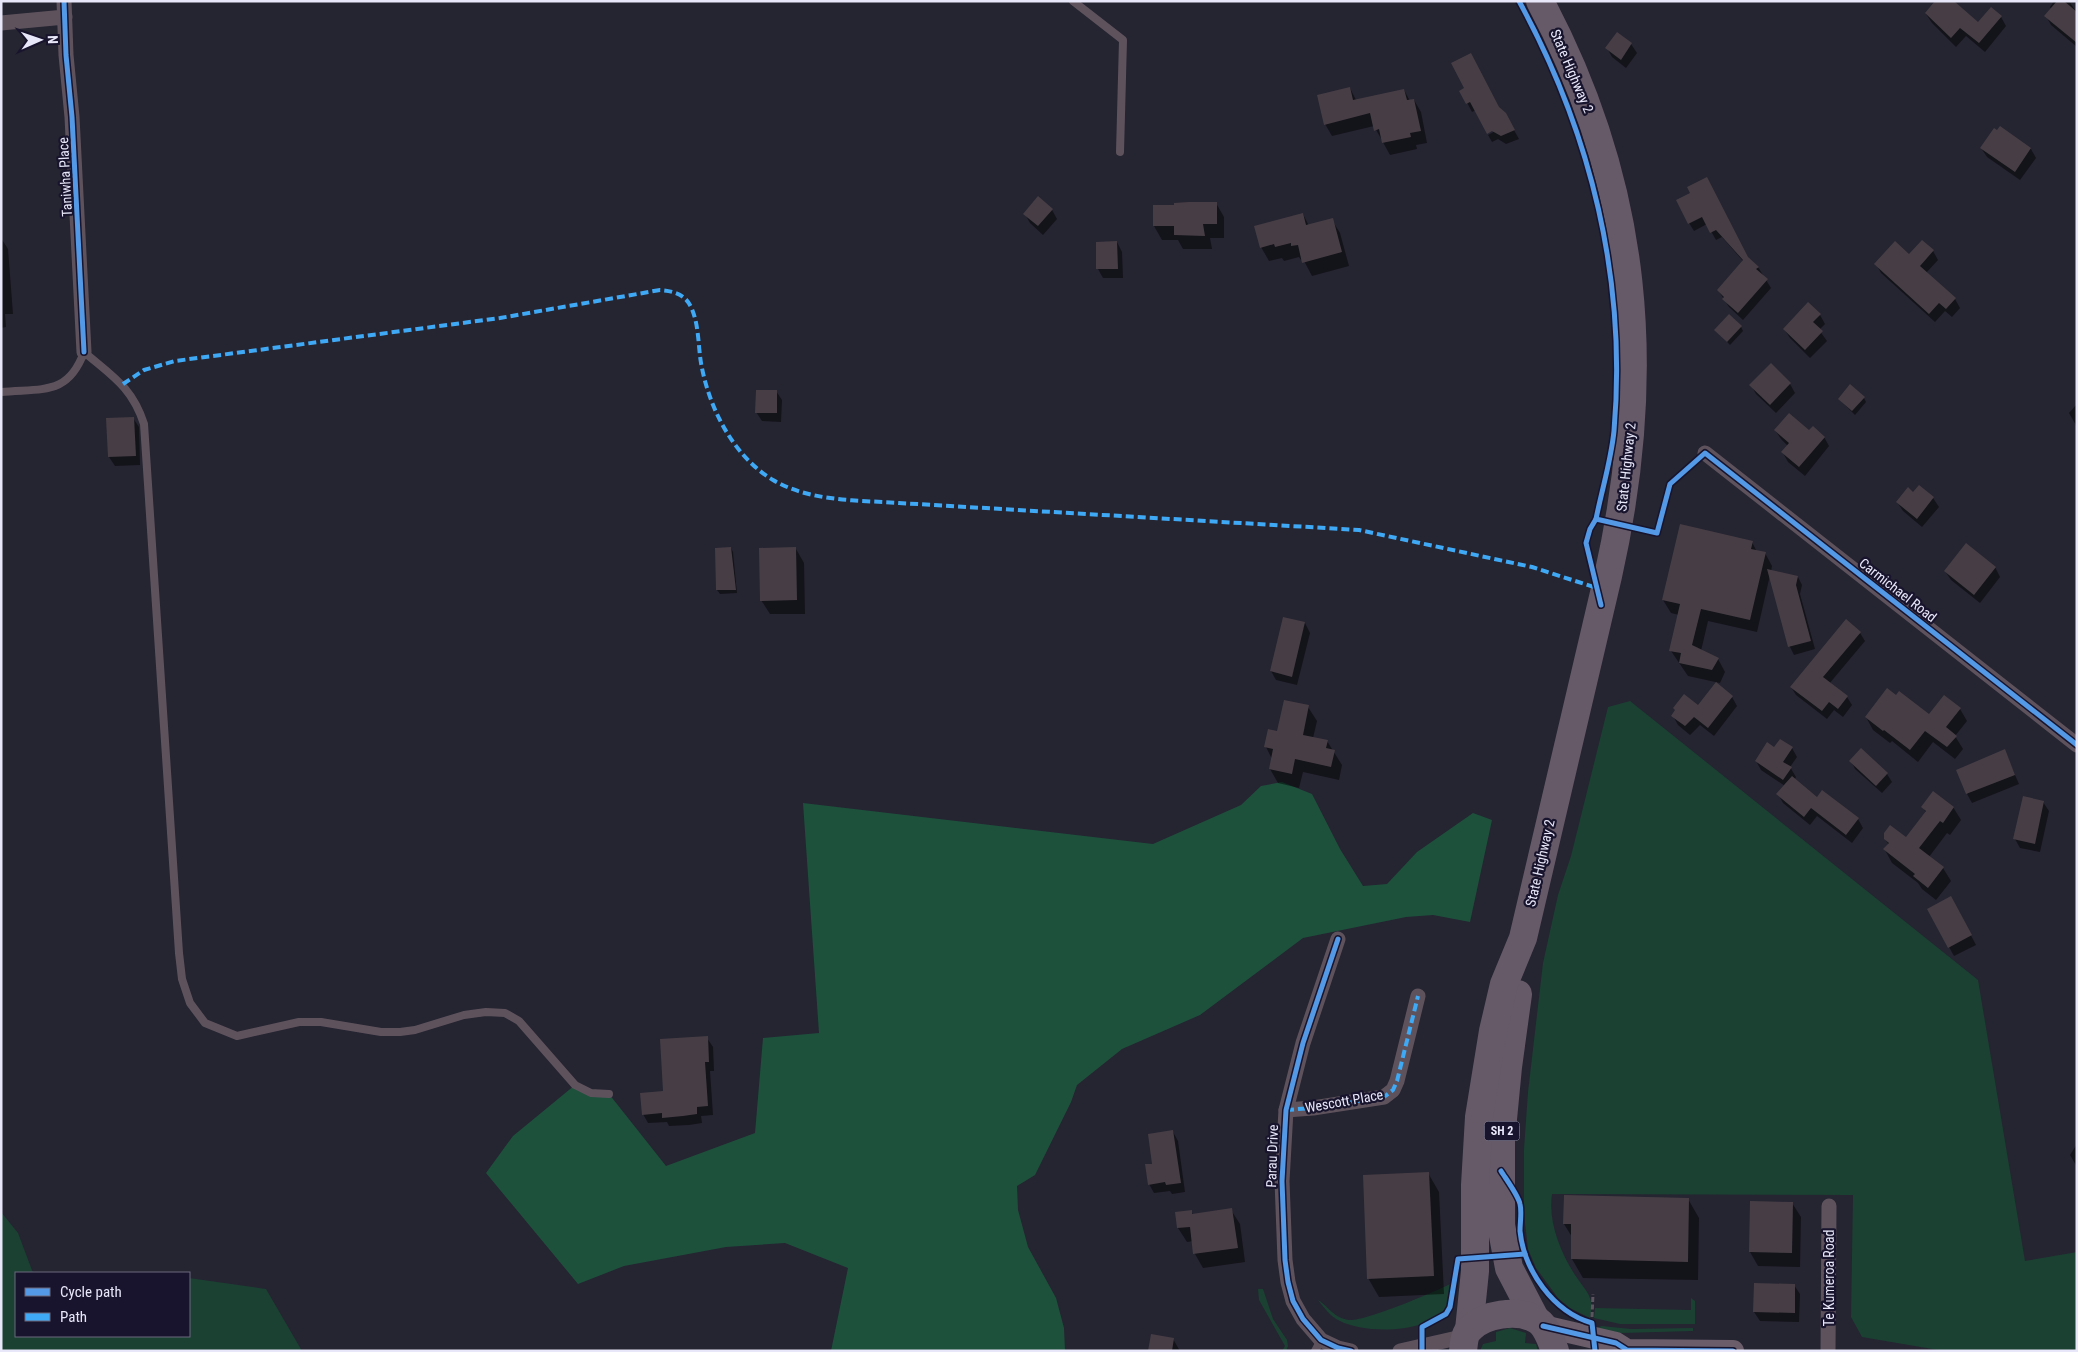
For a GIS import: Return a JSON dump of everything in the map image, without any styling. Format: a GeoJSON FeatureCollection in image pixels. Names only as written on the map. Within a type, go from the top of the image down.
{"type":"FeatureCollection","features":[{"type":"Feature","properties":{"kind":"highway","name":"State Highway 2"},"geometry":{"type":"LineString","coordinates":[[1466,1339],[1475,1271],[1475,1184],[1479,1117],[1493,1031],[1504,984],[1522,938],[1620,524],[1632,430],[1634,349],[1630,292],[1624,247],[1610,177],[1599,137],[1582,89],[1540,1]]}},
{"type":"Feature","properties":{"kind":"highway","name":"State Highway 2"},"geometry":{"type":"LineString","coordinates":[[1522,938],[1520,985],[1504,1107],[1500,1194],[1501,1225],[1509,1268],[1539,1322]]}},
{"type":"Feature","properties":{"kind":"highway"},"geometry":{"type":"LineString","coordinates":[[1466,1339],[1480,1321],[1494,1316],[1520,1315],[1539,1322]]}},
{"type":"Feature","properties":{"kind":"highway","name":"SH 2"},"geometry":{"type":"LineString","coordinates":[[1539,1322],[1555,1351]]}},
{"type":"Feature","properties":{"kind":"street","name":"Taniwha Place"},"geometry":{"type":"LineString","coordinates":[[64,1],[84,352]]}},
{"type":"Feature","properties":{"kind":"street"},"geometry":{"type":"LineString","coordinates":[[1,23],[64,17]]}},
{"type":"Feature","properties":{"kind":"street","name":"Carmichael Road"},"geometry":{"type":"LineString","coordinates":[[1705,453],[2077,745]]}},
{"type":"Feature","properties":{"kind":"street","name":"Parau Drive"},"geometry":{"type":"LineString","coordinates":[[1338,939],[1303,1043],[1286,1110],[1282,1181],[1288,1282],[1296,1308],[1318,1345],[1351,1351]]}},
{"type":"Feature","properties":{"kind":"street","name":"Wescott Place"},"geometry":{"type":"LineString","coordinates":[[1286,1110],[1368,1100],[1384,1097],[1390,1093],[1397,1081],[1418,996]]}},
{"type":"Feature","properties":{"kind":"street","name":"Te Kumeroa Road"},"geometry":{"type":"LineString","coordinates":[[1828,1351],[1829,1206]]}},
{"type":"Feature","properties":{"kind":"street"},"geometry":{"type":"LineString","coordinates":[[1539,1322],[1616,1343],[1627,1350],[1733,1351]]}},
{"type":"Feature","properties":{"kind":"street"},"geometry":{"type":"LineString","coordinates":[[1400,1351],[1466,1339]]}},
{"type":"Feature","properties":{"kind":"lane"},"geometry":{"type":"LineString","coordinates":[[1073,1],[1123,40],[1120,152]]}},
{"type":"Feature","properties":{"kind":"lane"},"geometry":{"type":"LineString","coordinates":[[1,392],[52,388],[61,384],[70,378],[79,365],[84,352],[123,384],[134,400],[144,424],[174,897],[182,979],[190,1003],[206,1023],[237,1036],[299,1022],[321,1022],[381,1032],[400,1032],[415,1030],[464,1015],[486,1012],[505,1013],[519,1021],[575,1085],[591,1093],[609,1094]]}},
{"type":"Feature","properties":{"kind":"path"},"geometry":{"type":"LineString","coordinates":[[1590,1322],[1593,1294]]}},
{"type":"Feature","properties":{"kind":"green space"},"geometry":{"type":"Polygon","coordinates":[[[1630,701],[1978,980],[2025,1261],[2077,1252],[2077,1351],[1944,1351],[1862,1337],[1851,1317],[1853,1195],[1552,1194],[1551,1205],[1556,1236],[1570,1266],[1590,1299],[1590,1318],[1570,1308],[1558,1298],[1536,1268],[1528,1249],[1524,1214],[1524,1149],[1528,1092],[1543,963],[1558,895],[1571,856],[1608,707],[1630,701]]]}},
{"type":"Feature","properties":{"kind":"green space"},"geometry":{"type":"Polygon","coordinates":[[[1282,782],[1312,794],[1340,849],[1363,886],[1387,884],[1417,852],[1473,813],[1492,820],[1470,922],[1433,915],[1406,917],[1303,938],[1200,1015],[1122,1049],[1077,1085],[1071,1102],[1035,1175],[1017,1186],[1018,1210],[1028,1247],[1056,1298],[1064,1328],[1065,1351],[831,1351],[848,1268],[785,1243],[726,1247],[624,1266],[578,1284],[486,1173],[513,1136],[575,1085],[609,1094],[666,1166],[755,1133],[763,1038],[819,1033],[803,803],[1153,844],[1241,805],[1261,786],[1282,782]]]}},
{"type":"Feature","properties":{"kind":"green space"},"geometry":{"type":"Polygon","coordinates":[[[1,1212],[18,1233],[33,1272],[15,1272],[15,1337],[190,1337],[190,1278],[266,1289],[302,1351],[1,1351],[1,1212]]]}},
{"type":"Feature","properties":{"kind":"green space"},"geometry":{"type":"Polygon","coordinates":[[[1450,1284],[1447,1305],[1438,1316],[1412,1327],[1396,1329],[1365,1328],[1340,1321],[1325,1309],[1318,1300],[1339,1317],[1349,1320],[1369,1316],[1399,1306],[1450,1284]]]}},
{"type":"Feature","properties":{"kind":"green space"},"geometry":{"type":"Polygon","coordinates":[[[1258,1289],[1263,1289],[1273,1319],[1287,1340],[1288,1346],[1286,1351],[1282,1351],[1285,1346],[1259,1300],[1258,1289]]]}},
{"type":"Feature","properties":{"kind":"green space"},"geometry":{"type":"Polygon","coordinates":[[[1691,1298],[1695,1301],[1695,1324],[1620,1324],[1594,1318],[1595,1308],[1691,1310],[1691,1298]]]}},
{"type":"Feature","properties":{"kind":"green space"},"geometry":{"type":"Polygon","coordinates":[[[1602,1326],[1631,1329],[1693,1328],[1693,1331],[1622,1333],[1597,1329],[1602,1326]]]}},
{"type":"Feature","properties":{"kind":"green space"},"geometry":{"type":"Polygon","coordinates":[[[1510,1328],[1526,1333],[1525,1343],[1536,1344],[1538,1351],[1480,1351],[1483,1344],[1496,1341],[1496,1332],[1510,1328]]]}},
{"type":"Feature","properties":{"kind":"building"},"geometry":{"type":"Polygon","coordinates":[[[1935,1],[1954,1],[1978,22],[1991,7],[2002,16],[1979,43],[1960,28],[1951,38],[1925,13],[1935,1]]]}},
{"type":"Feature","properties":{"kind":"building"},"geometry":{"type":"Polygon","coordinates":[[[2057,1],[2064,1],[2077,12],[2077,43],[2044,16],[2057,1]]]}},
{"type":"Feature","properties":{"kind":"building"},"geometry":{"type":"Polygon","coordinates":[[[1617,32],[1632,43],[1621,60],[1605,48],[1617,32]]]}},
{"type":"Feature","properties":{"kind":"building"},"geometry":{"type":"Polygon","coordinates":[[[1471,53],[1499,107],[1506,113],[1515,130],[1501,136],[1492,131],[1487,134],[1470,102],[1466,104],[1459,91],[1464,88],[1451,63],[1471,53]]]}},
{"type":"Feature","properties":{"kind":"building"},"geometry":{"type":"Polygon","coordinates":[[[1350,87],[1353,100],[1404,89],[1407,100],[1414,99],[1421,131],[1410,133],[1411,137],[1382,143],[1379,129],[1374,131],[1370,113],[1324,125],[1317,95],[1350,87]]]}},
{"type":"Feature","properties":{"kind":"building"},"geometry":{"type":"Polygon","coordinates":[[[2000,126],[2031,148],[2015,172],[1980,148],[1994,128],[1997,130],[2000,126]]]}},
{"type":"Feature","properties":{"kind":"building"},"geometry":{"type":"Polygon","coordinates":[[[1707,177],[1748,257],[1759,267],[1756,269],[1768,279],[1738,313],[1722,299],[1724,297],[1717,290],[1743,260],[1716,230],[1710,233],[1702,217],[1688,224],[1676,200],[1690,193],[1687,187],[1707,177]]]}},
{"type":"Feature","properties":{"kind":"building"},"geometry":{"type":"Polygon","coordinates":[[[1038,196],[1053,209],[1038,226],[1023,214],[1038,196]]]}},
{"type":"Feature","properties":{"kind":"building"},"geometry":{"type":"Polygon","coordinates":[[[1217,202],[1217,224],[1203,224],[1205,236],[1174,235],[1174,226],[1153,226],[1153,205],[1174,205],[1174,203],[1217,202]]]}},
{"type":"Feature","properties":{"kind":"building"},"geometry":{"type":"Polygon","coordinates":[[[1303,213],[1306,225],[1333,218],[1342,252],[1302,263],[1298,245],[1291,246],[1291,243],[1275,247],[1274,244],[1260,248],[1254,226],[1303,213]]]}},
{"type":"Feature","properties":{"kind":"building"},"geometry":{"type":"Polygon","coordinates":[[[1922,240],[1934,250],[1920,266],[1956,298],[1946,309],[1939,303],[1929,314],[1874,264],[1895,241],[1909,254],[1922,240]]]}},
{"type":"Feature","properties":{"kind":"building"},"geometry":{"type":"Polygon","coordinates":[[[1117,241],[1118,269],[1096,269],[1096,242],[1117,241]]]}},
{"type":"Feature","properties":{"kind":"building"},"geometry":{"type":"Polygon","coordinates":[[[1808,302],[1821,314],[1813,322],[1823,331],[1805,350],[1783,329],[1808,302]]]}},
{"type":"Feature","properties":{"kind":"building"},"geometry":{"type":"Polygon","coordinates":[[[1729,314],[1742,326],[1727,342],[1714,330],[1729,314]]]}},
{"type":"Feature","properties":{"kind":"building"},"geometry":{"type":"Polygon","coordinates":[[[1771,363],[1791,383],[1770,405],[1749,385],[1771,363]]]}},
{"type":"Feature","properties":{"kind":"building"},"geometry":{"type":"Polygon","coordinates":[[[1850,384],[1865,397],[1852,411],[1838,399],[1850,384]]]}},
{"type":"Feature","properties":{"kind":"building"},"geometry":{"type":"Polygon","coordinates":[[[756,390],[777,390],[777,413],[755,413],[756,390]]]}},
{"type":"Feature","properties":{"kind":"building"},"geometry":{"type":"Polygon","coordinates":[[[1789,413],[1809,430],[1813,426],[1825,437],[1799,467],[1781,452],[1789,443],[1774,430],[1789,413]]]}},
{"type":"Feature","properties":{"kind":"building"},"geometry":{"type":"Polygon","coordinates":[[[134,417],[136,456],[108,457],[106,418],[134,417]]]}},
{"type":"Feature","properties":{"kind":"building"},"geometry":{"type":"Polygon","coordinates":[[[1919,485],[1934,497],[1917,519],[1896,502],[1908,487],[1913,492],[1919,485]]]}},
{"type":"Feature","properties":{"kind":"building"},"geometry":{"type":"Polygon","coordinates":[[[1680,524],[1753,541],[1751,549],[1766,552],[1750,620],[1701,609],[1692,645],[1719,658],[1712,670],[1679,663],[1681,653],[1669,651],[1680,604],[1662,600],[1680,524]]]}},
{"type":"Feature","properties":{"kind":"building"},"geometry":{"type":"Polygon","coordinates":[[[1966,543],[1996,567],[1974,595],[1944,571],[1966,543]]]}},
{"type":"Feature","properties":{"kind":"building"},"geometry":{"type":"Polygon","coordinates":[[[731,547],[736,590],[716,590],[715,548],[731,547]]]}},
{"type":"Feature","properties":{"kind":"building"},"geometry":{"type":"Polygon","coordinates":[[[796,547],[797,600],[760,601],[759,548],[796,547]]]}},
{"type":"Feature","properties":{"kind":"building"},"geometry":{"type":"Polygon","coordinates":[[[1767,569],[1798,576],[1796,585],[1811,641],[1788,647],[1767,569]]]}},
{"type":"Feature","properties":{"kind":"building"},"geometry":{"type":"Polygon","coordinates":[[[1283,617],[1305,622],[1292,677],[1270,671],[1283,617]]]}},
{"type":"Feature","properties":{"kind":"building"},"geometry":{"type":"Polygon","coordinates":[[[1846,619],[1861,632],[1823,677],[1848,696],[1838,709],[1829,702],[1822,711],[1790,687],[1846,619]]]}},
{"type":"Feature","properties":{"kind":"building"},"geometry":{"type":"Polygon","coordinates":[[[1716,682],[1733,696],[1708,728],[1694,717],[1685,726],[1671,716],[1675,710],[1673,708],[1684,694],[1698,705],[1716,682]]]}},
{"type":"Feature","properties":{"kind":"building"},"geometry":{"type":"Polygon","coordinates":[[[1887,688],[1896,695],[1899,691],[1929,714],[1944,695],[1961,708],[1946,727],[1957,736],[1947,747],[1925,731],[1910,750],[1865,717],[1887,688]]]}},
{"type":"Feature","properties":{"kind":"building"},"geometry":{"type":"Polygon","coordinates":[[[1284,700],[1309,705],[1303,735],[1328,740],[1326,748],[1335,750],[1331,767],[1295,759],[1292,774],[1269,769],[1273,749],[1264,747],[1268,729],[1277,731],[1284,700]]]}},
{"type":"Feature","properties":{"kind":"building"},"geometry":{"type":"Polygon","coordinates":[[[1780,739],[1793,747],[1783,762],[1792,767],[1783,780],[1755,761],[1767,742],[1774,747],[1780,739]]]}},
{"type":"Feature","properties":{"kind":"building"},"geometry":{"type":"Polygon","coordinates":[[[1861,748],[1888,773],[1876,786],[1849,761],[1861,748]]]}},
{"type":"Feature","properties":{"kind":"building"},"geometry":{"type":"Polygon","coordinates":[[[2005,749],[2015,775],[1966,794],[1956,770],[2005,749]]]}},
{"type":"Feature","properties":{"kind":"building"},"geometry":{"type":"Polygon","coordinates":[[[1792,776],[1817,797],[1822,790],[1859,818],[1846,835],[1811,808],[1804,817],[1776,794],[1792,776]]]}},
{"type":"Feature","properties":{"kind":"building"},"geometry":{"type":"Polygon","coordinates":[[[1933,791],[1954,807],[1943,823],[1940,821],[1919,848],[1944,867],[1928,888],[1913,876],[1915,874],[1883,849],[1889,843],[1884,839],[1884,833],[1890,825],[1906,837],[1926,811],[1921,807],[1933,791]]]}},
{"type":"Feature","properties":{"kind":"building"},"geometry":{"type":"Polygon","coordinates":[[[2023,796],[2044,801],[2035,844],[2013,839],[2023,796]]]}},
{"type":"Feature","properties":{"kind":"building"},"geometry":{"type":"Polygon","coordinates":[[[1951,896],[1972,935],[1948,948],[1927,909],[1951,896]]]}},
{"type":"Feature","properties":{"kind":"building"},"geometry":{"type":"Polygon","coordinates":[[[708,1036],[709,1062],[705,1062],[708,1106],[697,1107],[697,1114],[683,1116],[662,1118],[662,1113],[642,1115],[640,1093],[663,1091],[660,1039],[708,1036]]]}},
{"type":"Feature","properties":{"kind":"building"},"geometry":{"type":"Polygon","coordinates":[[[1173,1130],[1181,1183],[1166,1185],[1165,1182],[1148,1185],[1145,1164],[1152,1164],[1148,1134],[1173,1130]]]}},
{"type":"Feature","properties":{"kind":"building"},"geometry":{"type":"Polygon","coordinates":[[[1429,1172],[1434,1276],[1367,1279],[1363,1175],[1429,1172]]]}},
{"type":"Feature","properties":{"kind":"building"},"geometry":{"type":"Polygon","coordinates":[[[1564,1195],[1689,1198],[1688,1262],[1571,1259],[1571,1224],[1563,1224],[1564,1195]]]}},
{"type":"Feature","properties":{"kind":"building"},"geometry":{"type":"Polygon","coordinates":[[[1750,1201],[1793,1202],[1792,1253],[1749,1252],[1750,1201]]]}},
{"type":"Feature","properties":{"kind":"building"},"geometry":{"type":"Polygon","coordinates":[[[1232,1208],[1238,1248],[1193,1254],[1190,1227],[1177,1228],[1175,1212],[1192,1210],[1192,1214],[1232,1208]]]}},
{"type":"Feature","properties":{"kind":"building"},"geometry":{"type":"Polygon","coordinates":[[[1754,1283],[1795,1284],[1795,1313],[1753,1312],[1754,1283]]]}},
{"type":"Feature","properties":{"kind":"building"},"geometry":{"type":"Polygon","coordinates":[[[1151,1334],[1174,1338],[1172,1351],[1148,1351],[1151,1334]]]}},
{"type":"Feature","properties":{"kind":"marked path"},"geometry":{"type":"LineString","coordinates":[[123,384],[144,370],[175,361],[500,318],[665,290],[682,296],[691,307],[697,327],[701,363],[710,397],[725,429],[735,444],[746,458],[773,480],[803,492],[834,499],[1359,530],[1532,567],[1600,589]]}},
{"type":"Feature","properties":{"kind":"marked path"},"geometry":{"type":"LineString","coordinates":[[1286,1110],[1313,1108],[1384,1097],[1393,1090],[1397,1081],[1418,996]]}},
{"type":"Feature","properties":{"kind":"cycle path"},"geometry":{"type":"LineString","coordinates":[[64,1],[84,352]]}},
{"type":"Feature","properties":{"kind":"cycle path"},"geometry":{"type":"LineString","coordinates":[[1519,1],[1544,51],[1566,103],[1584,155],[1609,263],[1615,319],[1617,375],[1613,442],[1596,519],[1657,533],[1670,484],[1705,453],[2077,745]]}},
{"type":"Feature","properties":{"kind":"cycle path"},"geometry":{"type":"LineString","coordinates":[[1596,519],[1590,529],[1586,543],[1601,605]]}},
{"type":"Feature","properties":{"kind":"cycle path"},"geometry":{"type":"LineString","coordinates":[[1338,939],[1303,1043],[1286,1110],[1282,1181],[1285,1260],[1293,1301],[1303,1319],[1321,1340],[1338,1348],[1351,1351]]}},
{"type":"Feature","properties":{"kind":"cycle path"},"geometry":{"type":"LineString","coordinates":[[1501,1171],[1519,1200],[1521,1214],[1520,1231],[1523,1246],[1534,1274],[1553,1299],[1565,1309],[1592,1323],[1595,1351]]}},
{"type":"Feature","properties":{"kind":"cycle path"},"geometry":{"type":"LineString","coordinates":[[1422,1351],[1422,1327],[1446,1314],[1450,1307],[1458,1259],[1525,1254]]}},
{"type":"Feature","properties":{"kind":"cycle path"},"geometry":{"type":"LineString","coordinates":[[1543,1326],[1616,1343],[1627,1350],[1733,1351]]}}]}
